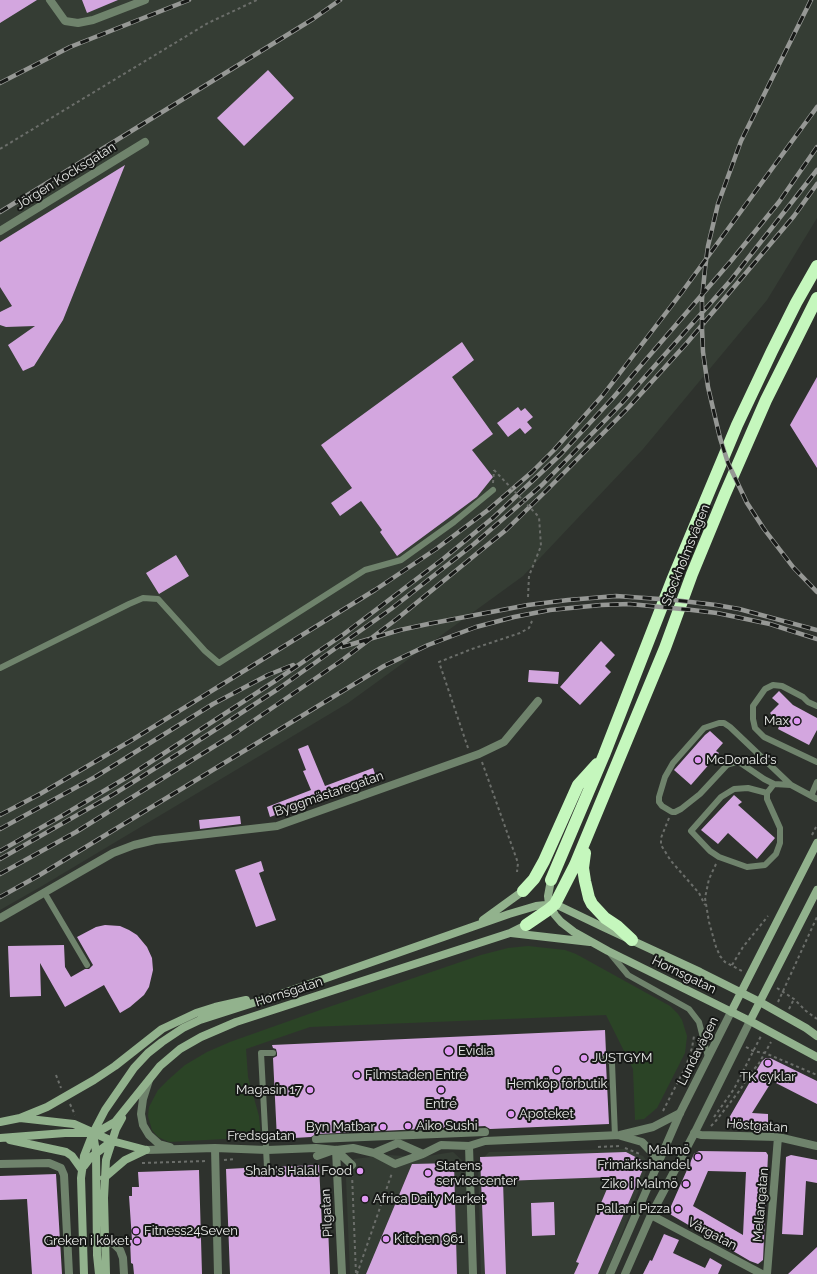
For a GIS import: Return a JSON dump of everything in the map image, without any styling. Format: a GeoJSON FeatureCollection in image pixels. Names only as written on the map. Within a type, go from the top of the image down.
{"type":"FeatureCollection","features":[{"type":"Feature","properties":{"kind":"highway","name":"Stockholmsvägen"},"geometry":{"type":"LineString","coordinates":[[552,880],[604,755],[673,578],[737,425],[796,303],[817,266]]}},
{"type":"Feature","properties":{"kind":"highway","name":"Stockholmsvägen"},"geometry":{"type":"LineString","coordinates":[[592,826],[665,648],[692,574],[725,494],[766,400],[817,298]]}},
{"type":"Feature","properties":{"kind":"highway","name":"Stockholmsvägen"},"geometry":{"type":"LineString","coordinates":[[523,891],[534,879],[544,861],[578,785],[604,755]]}},
{"type":"Feature","properties":{"kind":"highway"},"geometry":{"type":"LineString","coordinates":[[526,925],[552,905],[576,865],[592,826]]}},
{"type":"Feature","properties":{"kind":"highway"},"geometry":{"type":"LineString","coordinates":[[592,826],[584,854],[583,868],[589,898],[592,904],[605,918],[617,926],[632,940]]}},
{"type":"Feature","properties":{"kind":"main road","name":"Lundavägen"},"geometry":{"type":"LineString","coordinates":[[732,1012],[817,843]]}},
{"type":"Feature","properties":{"kind":"main road"},"geometry":{"type":"LineString","coordinates":[[552,880],[548,896],[552,905]]}},
{"type":"Feature","properties":{"kind":"main road"},"geometry":{"type":"LineString","coordinates":[[750,1021],[817,890]]}},
{"type":"Feature","properties":{"kind":"main road","name":"Hornsgatan"},"geometry":{"type":"LineString","coordinates":[[473,927],[523,891]]}},
{"type":"Feature","properties":{"kind":"main road","name":"Hornsgatan"},"geometry":{"type":"LineString","coordinates":[[552,905],[561,922],[592,943],[750,1021],[817,1057]]}},
{"type":"Feature","properties":{"kind":"main road","name":"Hornsgatan"},"geometry":{"type":"LineString","coordinates":[[84,1274],[82,1170],[84,1156],[93,1133],[105,1110],[134,1068],[148,1053],[183,1028],[200,1020],[278,995],[509,914],[552,905],[632,940],[760,1002],[806,1028],[817,1036]]}},
{"type":"Feature","properties":{"kind":"main road","name":"Hornsgatan"},"geometry":{"type":"LineString","coordinates":[[0,1138],[65,1133],[93,1133],[115,1122],[160,1066],[180,1049],[201,1037],[269,1011],[510,933],[526,925]]}},
{"type":"Feature","properties":{"kind":"main road"},"geometry":{"type":"LineString","coordinates":[[510,933],[592,943]]}},
{"type":"Feature","properties":{"kind":"main road"},"geometry":{"type":"LineString","coordinates":[[0,1122],[20,1118],[47,1107],[115,1066],[162,1029],[180,1020],[215,1007],[259,997],[278,995]]}},
{"type":"Feature","properties":{"kind":"main road"},"geometry":{"type":"LineString","coordinates":[[106,1274],[104,1178],[106,1160],[116,1129],[127,1107]]}},
{"type":"Feature","properties":{"kind":"main road"},"geometry":{"type":"LineString","coordinates":[[105,1110],[105,1128],[112,1141]]}},
{"type":"Feature","properties":{"kind":"main road"},"geometry":{"type":"LineString","coordinates":[[20,1118],[74,1124],[112,1141],[146,1150]]}},
{"type":"Feature","properties":{"kind":"main road"},"geometry":{"type":"LineString","coordinates":[[93,1133],[96,1152],[97,1255],[99,1274]]}},
{"type":"Feature","properties":{"kind":"main road"},"geometry":{"type":"LineString","coordinates":[[0,1138],[66,1152],[72,1156],[82,1170],[96,1152],[112,1141]]}},
{"type":"Feature","properties":{"kind":"main road"},"geometry":{"type":"LineString","coordinates":[[104,1178],[124,1160],[146,1150]]}},
{"type":"Feature","properties":{"kind":"street"},"geometry":{"type":"LineString","coordinates":[[50,0],[65,21],[78,23],[93,20],[145,0]]}},
{"type":"Feature","properties":{"kind":"street","name":"Jörgen Kocksgatan"},"geometry":{"type":"LineString","coordinates":[[0,231],[145,142]]}},
{"type":"Feature","properties":{"kind":"street","name":"Byggmästaregatan"},"geometry":{"type":"LineString","coordinates":[[0,918],[113,853],[134,845],[155,840],[277,826],[479,754],[504,742],[538,700]]}},
{"type":"Feature","properties":{"kind":"street","name":"Lundavägen"},"geometry":{"type":"LineString","coordinates":[[610,1274],[680,1113],[732,1012]]}},
{"type":"Feature","properties":{"kind":"street"},"geometry":{"type":"LineString","coordinates":[[625,1274],[651,1215],[697,1134],[750,1021]]}},
{"type":"Feature","properties":{"kind":"street"},"geometry":{"type":"LineString","coordinates":[[150,1078],[142,1100],[141,1114],[143,1125],[148,1136],[159,1144],[176,1149]]}},
{"type":"Feature","properties":{"kind":"street"},"geometry":{"type":"LineString","coordinates":[[395,1164],[423,1154],[441,1145],[469,1146],[485,1141],[617,1135],[653,1127],[680,1113]]}},
{"type":"Feature","properties":{"kind":"street"},"geometry":{"type":"LineString","coordinates":[[316,1139],[485,1132]]}},
{"type":"Feature","properties":{"kind":"street","name":"Höstgatan"},"geometry":{"type":"LineString","coordinates":[[697,1134],[778,1137],[817,1146]]}},
{"type":"Feature","properties":{"kind":"street"},"geometry":{"type":"LineString","coordinates":[[617,1135],[642,1142],[659,1160]]}},
{"type":"Feature","properties":{"kind":"street","name":"Mellangatan"},"geometry":{"type":"LineString","coordinates":[[767,1274],[778,1137]]}},
{"type":"Feature","properties":{"kind":"street"},"geometry":{"type":"LineString","coordinates":[[374,1153],[398,1143],[423,1154]]}},
{"type":"Feature","properties":{"kind":"street"},"geometry":{"type":"LineString","coordinates":[[469,1146],[473,1274]]}},
{"type":"Feature","properties":{"kind":"street"},"geometry":{"type":"LineString","coordinates":[[215,1148],[218,1274]]}},
{"type":"Feature","properties":{"kind":"street","name":"Fredsgatan"},"geometry":{"type":"LineString","coordinates":[[146,1150],[215,1148],[267,1150],[316,1148],[336,1150],[353,1148],[374,1153],[395,1164]]}},
{"type":"Feature","properties":{"kind":"street"},"geometry":{"type":"LineString","coordinates":[[317,1156],[336,1150],[352,1165]]}},
{"type":"Feature","properties":{"kind":"street","name":"Pilgatan"},"geometry":{"type":"LineString","coordinates":[[336,1150],[342,1274]]}},
{"type":"Feature","properties":{"kind":"street"},"geometry":{"type":"LineString","coordinates":[[0,1164],[49,1163],[60,1168],[64,1175],[69,1274]]}},
{"type":"Feature","properties":{"kind":"street","name":"Vårgatan"},"geometry":{"type":"LineString","coordinates":[[651,1215],[762,1274]]}},
{"type":"Feature","properties":{"kind":"street"},"geometry":{"type":"LineString","coordinates":[[105,1241],[114,1244],[120,1250],[123,1258],[124,1274]]}},
{"type":"Feature","properties":{"kind":"lane"},"geometry":{"type":"LineString","coordinates":[[0,668],[143,598],[158,599],[219,663],[365,570],[401,560],[454,522],[493,490]]}},
{"type":"Feature","properties":{"kind":"lane"},"geometry":{"type":"LineString","coordinates":[[817,706],[782,686],[773,685],[765,689],[753,706],[753,719],[756,728],[764,737],[817,762]]}},
{"type":"Feature","properties":{"kind":"lane"},"geometry":{"type":"LineString","coordinates":[[791,785],[774,784],[737,762],[727,765],[700,794],[681,809],[672,812],[662,806],[659,802],[659,796],[673,762],[704,728],[719,722],[724,723],[791,785],[814,798],[817,782]]}},
{"type":"Feature","properties":{"kind":"lane"},"geometry":{"type":"LineString","coordinates":[[767,793],[748,788],[734,789],[721,797],[691,831],[710,851],[720,857],[747,868],[765,865],[776,854],[780,843],[780,828],[768,800],[767,793],[774,784]]}},
{"type":"Feature","properties":{"kind":"lane"},"geometry":{"type":"LineString","coordinates":[[44,892],[87,965]]}},
{"type":"Feature","properties":{"kind":"lane"},"geometry":{"type":"LineString","coordinates":[[608,951],[628,975],[690,1010],[699,1022],[708,1058]]}},
{"type":"Feature","properties":{"kind":"lane"},"geometry":{"type":"LineString","coordinates":[[267,1167],[261,1053],[273,1053]]}},
{"type":"Feature","properties":{"kind":"lane"},"geometry":{"type":"LineString","coordinates":[[606,1057],[612,1063],[617,1135]]}},
{"type":"Feature","properties":{"kind":"path"},"geometry":{"type":"LineString","coordinates":[[0,149],[208,23],[257,0]]}},
{"type":"Feature","properties":{"kind":"path"},"geometry":{"type":"LineString","coordinates":[[493,490],[494,470],[539,518],[541,546],[529,576],[528,597]]}},
{"type":"Feature","properties":{"kind":"path"},"geometry":{"type":"LineString","coordinates":[[470,757],[439,662],[472,648],[520,634],[530,628],[532,621]]}},
{"type":"Feature","properties":{"kind":"path"},"geometry":{"type":"LineString","coordinates":[[479,754],[518,863],[517,872]]}},
{"type":"Feature","properties":{"kind":"path"},"geometry":{"type":"LineString","coordinates":[[672,812],[660,838],[661,845],[671,861],[699,893],[706,907]]}},
{"type":"Feature","properties":{"kind":"path"},"geometry":{"type":"LineString","coordinates":[[720,857],[709,879],[705,898],[718,953],[722,959],[732,965],[743,948],[762,925]]}},
{"type":"Feature","properties":{"kind":"path"},"geometry":{"type":"LineString","coordinates":[[817,917],[783,991],[817,1019]]}},
{"type":"Feature","properties":{"kind":"path"},"geometry":{"type":"LineString","coordinates":[[785,1016],[794,999]]}},
{"type":"Feature","properties":{"kind":"path"},"geometry":{"type":"LineString","coordinates":[[660,1114],[664,1110],[686,1066],[692,1048],[694,1034]]}},
{"type":"Feature","properties":{"kind":"path"},"geometry":{"type":"LineString","coordinates":[[697,1134],[720,1117],[752,1071],[758,1065],[775,1034]]}},
{"type":"Feature","properties":{"kind":"path"},"geometry":{"type":"LineString","coordinates":[[759,1041],[753,1051],[765,1053],[817,1075]]}},
{"type":"Feature","properties":{"kind":"path"},"geometry":{"type":"LineString","coordinates":[[137,1164],[237,1159]]}},
{"type":"Feature","properties":{"kind":"path"},"geometry":{"type":"LineString","coordinates":[[356,1274],[395,1164]]}},
{"type":"Feature","properties":{"kind":"path"},"geometry":{"type":"LineString","coordinates":[[352,1165],[356,1274]]}},
{"type":"Feature","properties":{"kind":"shaded area"},"geometry":{"type":"Polygon","coordinates":[[[0,0],[817,0],[817,218],[767,300],[643,449],[523,576],[348,703],[0,910],[0,0]]]}},
{"type":"Feature","properties":{"kind":"shaded area"},"geometry":{"type":"Polygon","coordinates":[[[625,1149],[643,1156],[649,1164],[606,1274],[481,1274],[478,1164],[489,1152],[625,1149]]]}},
{"type":"Feature","properties":{"kind":"shaded area"},"geometry":{"type":"Polygon","coordinates":[[[453,1152],[466,1164],[470,1274],[350,1274],[346,1178],[354,1159],[388,1155],[422,1157],[453,1152]]]}},
{"type":"Feature","properties":{"kind":"green space"},"geometry":{"type":"Polygon","coordinates":[[[528,946],[565,950],[576,954],[670,1006],[678,1014],[682,1020],[687,1036],[685,1053],[657,1108],[644,1119],[635,1120],[633,1069],[606,1015],[310,1027],[246,1049],[248,1077],[259,1116],[261,1137],[169,1142],[158,1137],[152,1130],[148,1116],[149,1107],[158,1090],[185,1065],[207,1052],[230,1042],[323,1009],[481,955],[508,948],[528,946]]]}},
{"type":"Feature","properties":{"kind":"building"},"geometry":{"type":"Polygon","coordinates":[[[0,0],[37,0],[0,23],[0,0]]]}},
{"type":"Feature","properties":{"kind":"building"},"geometry":{"type":"Polygon","coordinates":[[[82,0],[118,0],[87,13],[82,0]]]}},
{"type":"Feature","properties":{"kind":"building"},"geometry":{"type":"Polygon","coordinates":[[[268,70],[294,98],[244,146],[217,118],[268,70]]]}},
{"type":"Feature","properties":{"kind":"building"},"geometry":{"type":"Polygon","coordinates":[[[125,165],[63,320],[34,366],[23,371],[8,345],[35,326],[6,327],[0,325],[0,312],[12,306],[0,287],[0,242],[125,165]]]}},
{"type":"Feature","properties":{"kind":"building"},"geometry":{"type":"Polygon","coordinates":[[[462,342],[474,360],[452,377],[493,434],[472,450],[493,477],[477,497],[397,556],[380,532],[382,530],[361,501],[340,516],[331,503],[352,488],[321,445],[462,342]]]}},
{"type":"Feature","properties":{"kind":"building"},"geometry":{"type":"Polygon","coordinates":[[[817,377],[817,468],[790,425],[817,377]]]}},
{"type":"Feature","properties":{"kind":"building"},"geometry":{"type":"Polygon","coordinates":[[[518,407],[521,411],[525,408],[533,417],[527,422],[532,428],[525,434],[520,428],[508,437],[497,423],[518,407]]]}},
{"type":"Feature","properties":{"kind":"building"},"geometry":{"type":"Polygon","coordinates":[[[176,555],[189,576],[159,594],[146,573],[176,555]]]}},
{"type":"Feature","properties":{"kind":"building"},"geometry":{"type":"Polygon","coordinates":[[[601,641],[615,655],[605,666],[611,672],[580,705],[560,687],[601,641]]]}},
{"type":"Feature","properties":{"kind":"building"},"geometry":{"type":"Polygon","coordinates":[[[529,670],[559,672],[558,684],[528,682],[529,670]]]}},
{"type":"Feature","properties":{"kind":"building","name":"Max"},"geometry":{"type":"Polygon","coordinates":[[[779,691],[793,705],[817,718],[817,730],[809,745],[778,729],[780,724],[770,713],[779,704],[772,698],[779,691]]]}},
{"type":"Feature","properties":{"kind":"building"},"geometry":{"type":"Polygon","coordinates":[[[710,731],[723,743],[716,751],[719,753],[691,785],[674,770],[710,731]]]}},
{"type":"Feature","properties":{"kind":"building"},"geometry":{"type":"Polygon","coordinates":[[[308,745],[325,786],[373,768],[376,777],[270,817],[267,807],[311,790],[303,771],[306,770],[298,749],[308,745]]]}},
{"type":"Feature","properties":{"kind":"building"},"geometry":{"type":"Polygon","coordinates":[[[734,795],[742,802],[738,805],[775,838],[757,859],[728,833],[718,844],[701,830],[734,795]]]}},
{"type":"Feature","properties":{"kind":"building"},"geometry":{"type":"Polygon","coordinates":[[[240,816],[241,824],[200,829],[199,820],[240,816]]]}},
{"type":"Feature","properties":{"kind":"building"},"geometry":{"type":"Polygon","coordinates":[[[261,861],[264,871],[259,873],[276,920],[256,927],[235,870],[261,861]]]}},
{"type":"Feature","properties":{"kind":"building"},"geometry":{"type":"Polygon","coordinates":[[[105,925],[120,926],[137,935],[147,947],[152,958],[153,970],[149,987],[144,995],[130,1007],[120,1013],[104,985],[65,1007],[40,963],[41,996],[10,997],[8,946],[64,945],[65,967],[71,977],[85,969],[89,969],[93,965],[77,937],[96,927],[105,925]]]}},
{"type":"Feature","properties":{"kind":"building","name":"Entré"},"geometry":{"type":"Polygon","coordinates":[[[605,1030],[606,1053],[603,1054],[602,1058],[606,1064],[609,1124],[490,1129],[485,1126],[316,1134],[311,1137],[277,1139],[273,1058],[277,1056],[277,1053],[276,1049],[273,1048],[272,1045],[605,1030]]]}},
{"type":"Feature","properties":{"kind":"building"},"geometry":{"type":"Polygon","coordinates":[[[766,1058],[770,1058],[817,1081],[817,1104],[772,1081],[752,1113],[768,1114],[768,1130],[732,1127],[729,1122],[729,1118],[762,1061],[766,1058]]]}},
{"type":"Feature","properties":{"kind":"building"},"geometry":{"type":"Polygon","coordinates":[[[699,1151],[766,1152],[768,1155],[763,1260],[758,1264],[750,1261],[668,1213],[694,1154],[699,1151]],[[708,1171],[693,1206],[743,1235],[746,1172],[708,1171]]]}},
{"type":"Feature","properties":{"kind":"building"},"geometry":{"type":"Polygon","coordinates":[[[626,1152],[643,1161],[644,1167],[598,1274],[574,1274],[579,1263],[576,1262],[612,1177],[503,1181],[506,1274],[485,1274],[480,1157],[626,1152]]]}},
{"type":"Feature","properties":{"kind":"building"},"geometry":{"type":"Polygon","coordinates":[[[791,1155],[817,1160],[817,1183],[806,1181],[803,1235],[782,1234],[786,1157],[791,1155]]]}},
{"type":"Feature","properties":{"kind":"building"},"geometry":{"type":"Polygon","coordinates":[[[454,1163],[457,1274],[366,1274],[412,1164],[454,1163]]]}},
{"type":"Feature","properties":{"kind":"building"},"geometry":{"type":"Polygon","coordinates":[[[319,1165],[322,1226],[328,1226],[330,1274],[230,1274],[226,1169],[263,1167],[263,1170],[270,1171],[271,1167],[319,1165]]]}},
{"type":"Feature","properties":{"kind":"building"},"geometry":{"type":"Polygon","coordinates":[[[199,1170],[202,1274],[134,1274],[133,1264],[131,1263],[130,1240],[132,1240],[129,1196],[132,1196],[132,1187],[139,1187],[138,1172],[199,1170]]]}},
{"type":"Feature","properties":{"kind":"building"},"geometry":{"type":"Polygon","coordinates":[[[56,1174],[62,1274],[32,1274],[27,1199],[0,1200],[0,1176],[56,1174]]]}},
{"type":"Feature","properties":{"kind":"building"},"geometry":{"type":"Polygon","coordinates":[[[554,1202],[555,1235],[532,1236],[531,1203],[554,1202]]]}},
{"type":"Feature","properties":{"kind":"building"},"geometry":{"type":"Polygon","coordinates":[[[664,1234],[679,1240],[673,1253],[705,1268],[710,1258],[722,1265],[718,1274],[643,1274],[650,1260],[652,1261],[664,1234]]]}},
{"type":"Feature","properties":{"kind":"building"},"geometry":{"type":"Polygon","coordinates":[[[817,1247],[817,1274],[788,1274],[817,1247]]]}},
{"type":"Feature","properties":{"kind":"railway"},"geometry":{"type":"LineString","coordinates":[[0,83],[70,47],[189,0]]}},
{"type":"Feature","properties":{"kind":"railway"},"geometry":{"type":"LineString","coordinates":[[0,212],[313,19],[340,0]]}},
{"type":"Feature","properties":{"kind":"railway"},"geometry":{"type":"LineString","coordinates":[[811,0],[741,141],[718,204],[708,246],[705,269],[702,299],[702,328],[703,352],[708,387],[720,438],[728,463],[747,503],[764,529],[793,567],[817,592]]}},
{"type":"Feature","properties":{"kind":"railway"},"geometry":{"type":"LineString","coordinates":[[0,815],[40,794],[132,740],[375,590],[436,549],[488,510],[532,472],[554,450],[603,395],[682,292],[817,107]]}},
{"type":"Feature","properties":{"kind":"railway"},"geometry":{"type":"LineString","coordinates":[[0,851],[129,776],[275,681],[344,634],[443,559],[494,517],[561,454],[612,399],[731,261],[779,202],[817,147]]}},
{"type":"Feature","properties":{"kind":"railway"},"geometry":{"type":"LineString","coordinates":[[0,859],[114,794],[278,689],[391,609],[474,544],[542,485],[621,404],[731,280],[817,170]]}},
{"type":"Feature","properties":{"kind":"railway"},"geometry":{"type":"LineString","coordinates":[[0,874],[76,832],[231,736],[341,661],[398,618],[506,530],[629,407],[686,344],[794,216],[817,184]]}},
{"type":"Feature","properties":{"kind":"railway"},"geometry":{"type":"LineString","coordinates":[[342,647],[400,630],[528,605],[616,596],[674,600],[716,605],[739,609],[817,630]]}},
{"type":"Feature","properties":{"kind":"railway"},"geometry":{"type":"LineString","coordinates":[[0,897],[38,876],[384,666],[428,645],[476,627],[514,617],[550,610],[630,604],[717,613],[770,624],[817,639]]}},
{"type":"Feature","properties":{"kind":"railway"},"geometry":{"type":"LineString","coordinates":[[0,829],[95,777],[213,704],[268,675],[293,665]]}},
{"type":"Feature","properties":{"kind":"place","name":"Max"},"geometry":{"type":"Point","coordinates":[797,721]}},
{"type":"Feature","properties":{"kind":"place","name":"McDonald's"},"geometry":{"type":"Point","coordinates":[698,760]}},
{"type":"Feature","properties":{"kind":"place","name":"Evidia"},"geometry":{"type":"Point","coordinates":[449,1051]}},
{"type":"Feature","properties":{"kind":"place","name":"JUSTGYM"},"geometry":{"type":"Point","coordinates":[584,1058]}},
{"type":"Feature","properties":{"kind":"place","name":"TK cyklar"},"geometry":{"type":"Point","coordinates":[768,1063]}},
{"type":"Feature","properties":{"kind":"place","name":"Hemköp förbutik"},"geometry":{"type":"Point","coordinates":[557,1070]}},
{"type":"Feature","properties":{"kind":"place","name":"Filmstaden Entré"},"geometry":{"type":"Point","coordinates":[357,1075]}},
{"type":"Feature","properties":{"kind":"place","name":"Magasin 17"},"geometry":{"type":"Point","coordinates":[310,1090]}},
{"type":"Feature","properties":{"kind":"place","name":"Entré"},"geometry":{"type":"Point","coordinates":[441,1090]}},
{"type":"Feature","properties":{"kind":"place","name":"Apoteket"},"geometry":{"type":"Point","coordinates":[511,1114]}},
{"type":"Feature","properties":{"kind":"place","name":"Aiko Sushi"},"geometry":{"type":"Point","coordinates":[408,1126]}},
{"type":"Feature","properties":{"kind":"place","name":"Byn Matbar"},"geometry":{"type":"Point","coordinates":[383,1127]}},
{"type":"Feature","properties":{"kind":"place","name":"Malmö Frimärkshandel"},"geometry":{"type":"Point","coordinates":[698,1157]}},
{"type":"Feature","properties":{"kind":"place","name":"Shah's Halal Food"},"geometry":{"type":"Point","coordinates":[360,1171]}},
{"type":"Feature","properties":{"kind":"place","name":"Statens servicecenter"},"geometry":{"type":"Point","coordinates":[428,1173]}},
{"type":"Feature","properties":{"kind":"place","name":"Ziko i Malmö"},"geometry":{"type":"Point","coordinates":[686,1184]}},
{"type":"Feature","properties":{"kind":"place","name":"Africa Daily Market"},"geometry":{"type":"Point","coordinates":[365,1199]}},
{"type":"Feature","properties":{"kind":"place","name":"Pallani Pizza"},"geometry":{"type":"Point","coordinates":[678,1209]}},
{"type":"Feature","properties":{"kind":"place","name":"Fitness24Seven"},"geometry":{"type":"Point","coordinates":[136,1231]}},
{"type":"Feature","properties":{"kind":"place","name":"Kitchen 961"},"geometry":{"type":"Point","coordinates":[386,1239]}},
{"type":"Feature","properties":{"kind":"place","name":"Greken i köket"},"geometry":{"type":"Point","coordinates":[137,1241]}}]}
